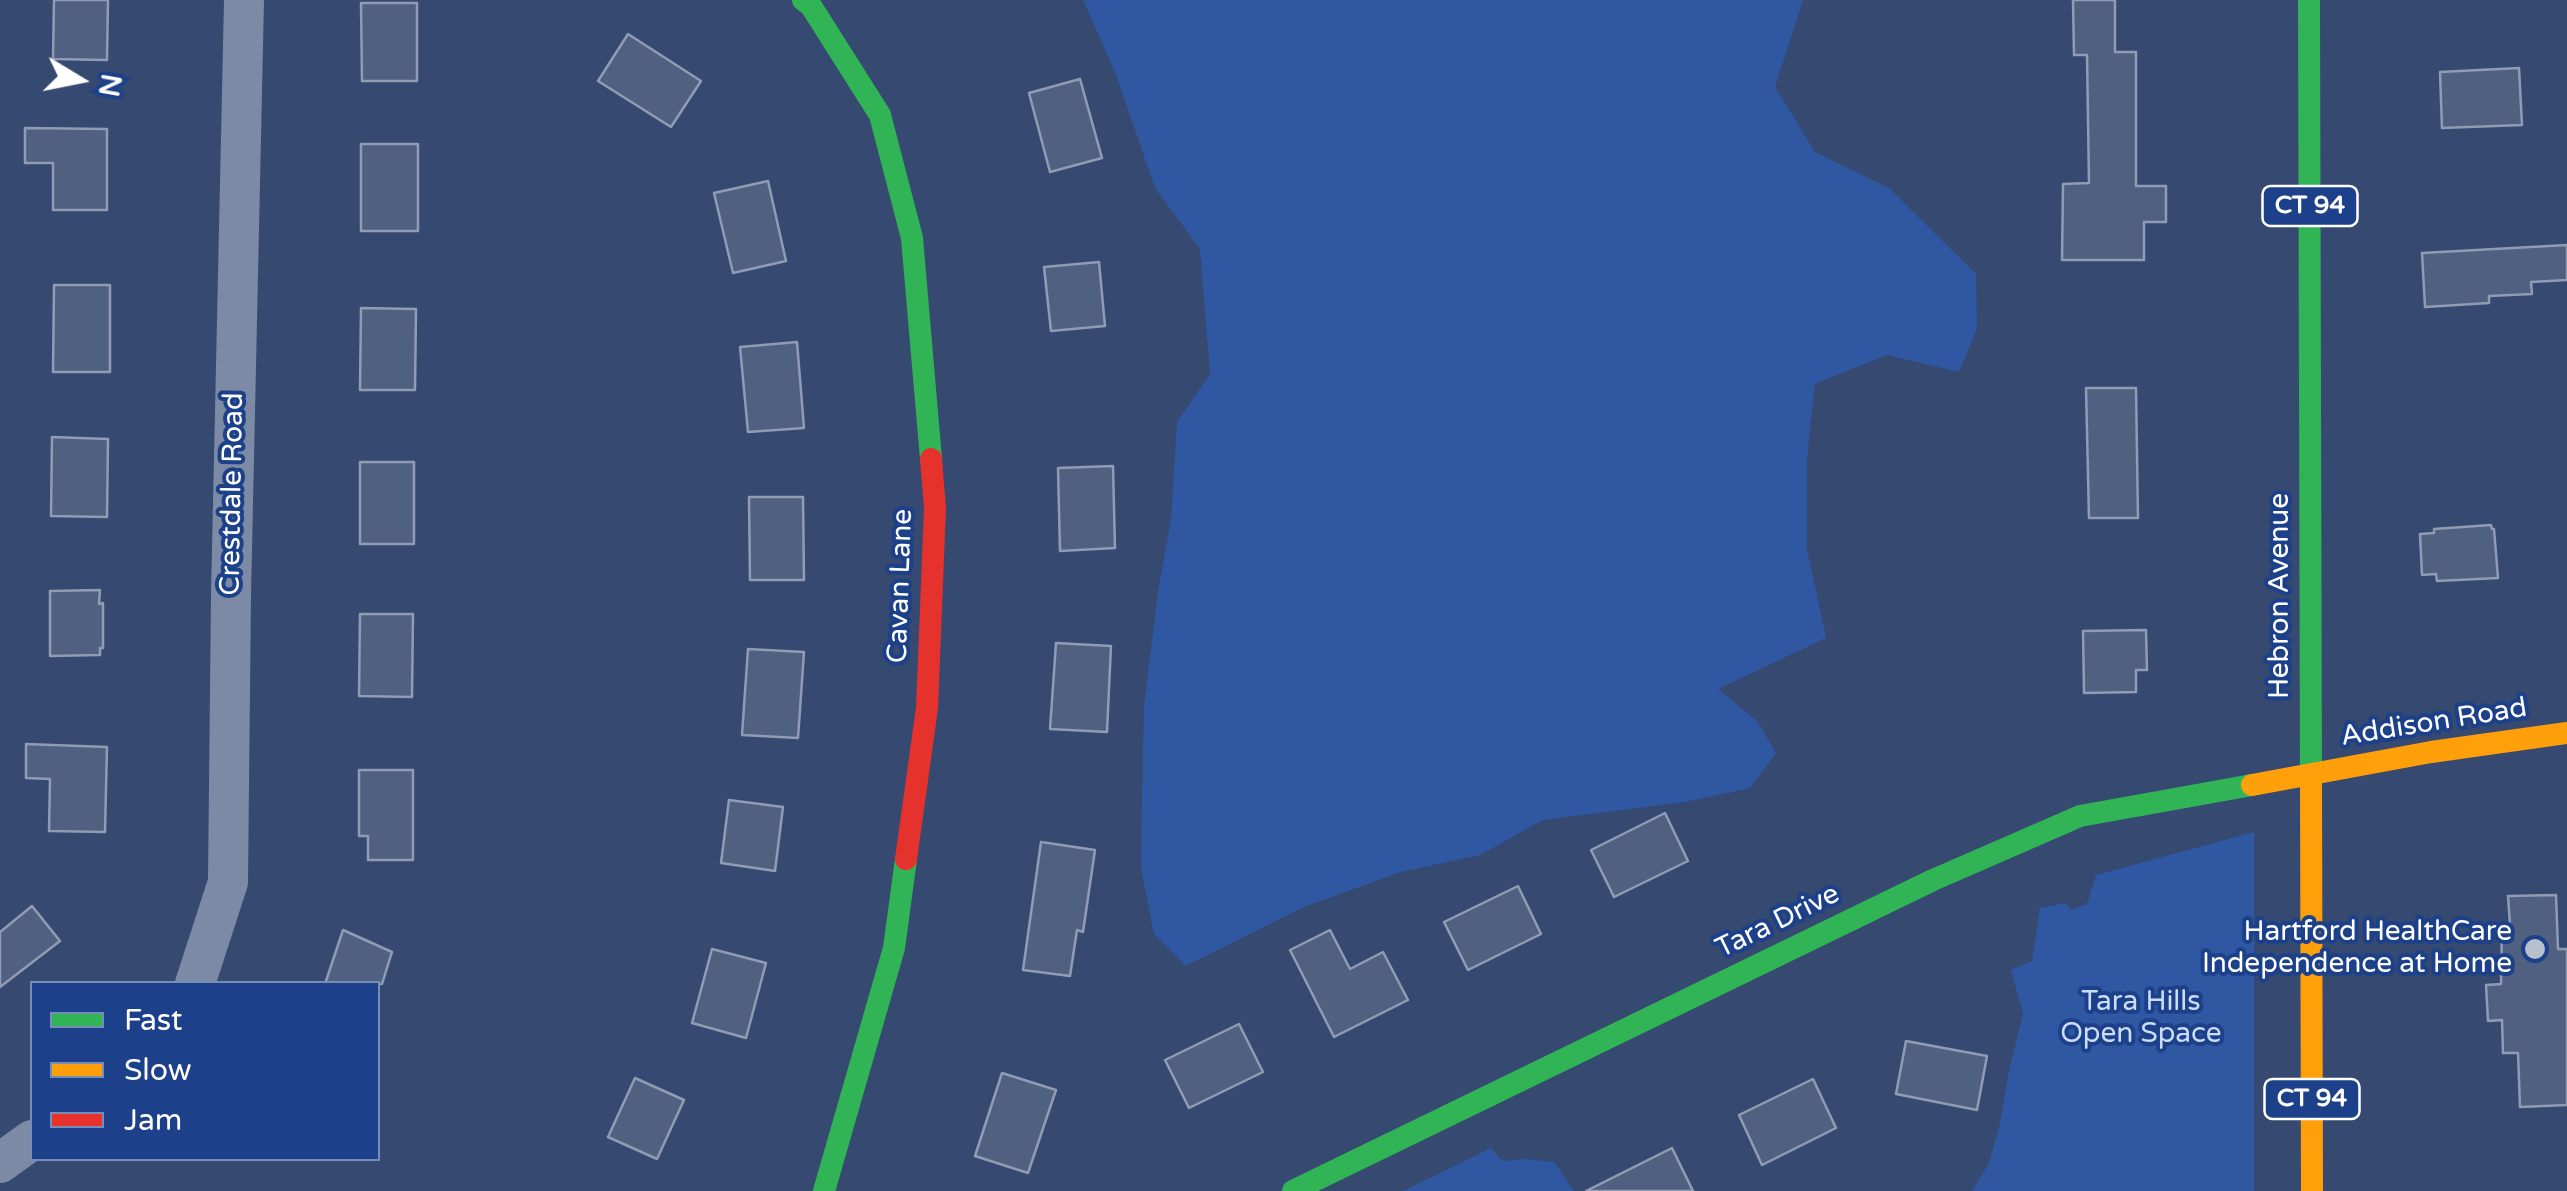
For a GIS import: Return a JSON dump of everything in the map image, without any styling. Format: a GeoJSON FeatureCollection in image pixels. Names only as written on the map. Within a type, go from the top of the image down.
{"type":"FeatureCollection","features":[{"type":"Feature","properties":{"kind":"street","name":"Crestdale Road"},"geometry":{"type":"LineString","coordinates":[[197,981],[228,882],[244,0]]}},
{"type":"Feature","properties":{"kind":"street","name":"Cavan Lane"},"geometry":{"type":"LineString","coordinates":[[804,0],[880,115],[912,238],[935,508],[926,708],[894,948],[824,1191]]}},
{"type":"Feature","properties":{"kind":"street","name":"Hebron Avenue"},"geometry":{"type":"LineString","coordinates":[[2309,0],[2312,1191]]}},
{"type":"Feature","properties":{"kind":"street","name":"Addison Road"},"geometry":{"type":"LineString","coordinates":[[2312,774],[2567,733]]}},
{"type":"Feature","properties":{"kind":"street","name":"Tara Drive"},"geometry":{"type":"LineString","coordinates":[[1294,1191],[1933,880],[2080,816],[2312,774]]}},
{"type":"Feature","properties":{"kind":"street"},"geometry":{"type":"LineString","coordinates":[[0,1163],[30,1141]]}},
{"type":"Feature","properties":{"kind":"green space"},"geometry":{"type":"Polygon","coordinates":[[[1083,0],[1803,0],[1775,87],[1815,152],[1889,188],[1976,274],[1977,329],[1959,372],[1887,355],[1815,384],[1807,459],[1807,549],[1826,638],[1718,689],[1757,721],[1776,753],[1750,788],[1685,802],[1543,820],[1480,855],[1401,872],[1304,907],[1186,966],[1154,934],[1141,868],[1144,705],[1171,519],[1177,422],[1210,374],[1200,249],[1155,188],[1115,72],[1083,0]]]}},
{"type":"Feature","properties":{"kind":"green space","name":"Tara Hills Open Space"},"geometry":{"type":"Polygon","coordinates":[[[2254,832],[2254,1191],[1972,1191],[1989,1163],[2023,1013],[2011,970],[2032,961],[2040,908],[2066,903],[2071,910],[2087,904],[2096,875],[2254,832]]]}},
{"type":"Feature","properties":{"kind":"green space"},"geometry":{"type":"Polygon","coordinates":[[[1491,1148],[1502,1161],[1554,1162],[1574,1191],[1403,1191],[1491,1148]]]}},
{"type":"Feature","properties":{"kind":"building"},"geometry":{"type":"Polygon","coordinates":[[[54,0],[108,0],[107,60],[53,59],[54,0]]]}},
{"type":"Feature","properties":{"kind":"building"},"geometry":{"type":"Polygon","coordinates":[[[2073,0],[2115,0],[2115,52],[2136,52],[2136,186],[2166,186],[2166,222],[2144,222],[2144,260],[2062,260],[2063,184],[2089,183],[2087,55],[2074,55],[2073,0]]]}},
{"type":"Feature","properties":{"kind":"building"},"geometry":{"type":"Polygon","coordinates":[[[361,3],[417,3],[417,81],[362,81],[361,3]]]}},
{"type":"Feature","properties":{"kind":"building"},"geometry":{"type":"Polygon","coordinates":[[[628,34],[701,81],[671,127],[598,81],[628,34]]]}},
{"type":"Feature","properties":{"kind":"building"},"geometry":{"type":"Polygon","coordinates":[[[2519,68],[2522,125],[2442,128],[2440,72],[2519,68]]]}},
{"type":"Feature","properties":{"kind":"building"},"geometry":{"type":"Polygon","coordinates":[[[1080,79],[1102,158],[1050,172],[1029,93],[1080,79]]]}},
{"type":"Feature","properties":{"kind":"building"},"geometry":{"type":"Polygon","coordinates":[[[25,128],[107,129],[107,210],[53,210],[53,163],[25,163],[25,128]]]}},
{"type":"Feature","properties":{"kind":"building"},"geometry":{"type":"Polygon","coordinates":[[[361,144],[418,144],[418,231],[361,231],[361,144]]]}},
{"type":"Feature","properties":{"kind":"building"},"geometry":{"type":"Polygon","coordinates":[[[768,181],[786,261],[733,273],[714,193],[768,181]]]}},
{"type":"Feature","properties":{"kind":"building"},"geometry":{"type":"Polygon","coordinates":[[[2567,245],[2567,280],[2531,282],[2532,294],[2489,296],[2489,303],[2425,307],[2422,253],[2567,245]]]}},
{"type":"Feature","properties":{"kind":"building"},"geometry":{"type":"Polygon","coordinates":[[[1099,262],[1105,326],[1051,331],[1044,267],[1099,262]]]}},
{"type":"Feature","properties":{"kind":"building"},"geometry":{"type":"Polygon","coordinates":[[[54,285],[110,285],[110,372],[53,372],[54,285]]]}},
{"type":"Feature","properties":{"kind":"building"},"geometry":{"type":"Polygon","coordinates":[[[361,308],[416,309],[415,390],[360,390],[361,308]]]}},
{"type":"Feature","properties":{"kind":"building"},"geometry":{"type":"Polygon","coordinates":[[[797,342],[804,428],[748,432],[740,347],[797,342]]]}},
{"type":"Feature","properties":{"kind":"building"},"geometry":{"type":"Polygon","coordinates":[[[2086,388],[2136,388],[2138,518],[2089,518],[2086,388]]]}},
{"type":"Feature","properties":{"kind":"building"},"geometry":{"type":"Polygon","coordinates":[[[52,437],[108,439],[107,517],[51,516],[52,437]]]}},
{"type":"Feature","properties":{"kind":"building"},"geometry":{"type":"Polygon","coordinates":[[[360,462],[414,462],[414,544],[360,544],[360,462]]]}},
{"type":"Feature","properties":{"kind":"building"},"geometry":{"type":"Polygon","coordinates":[[[1113,466],[1115,548],[1060,551],[1058,468],[1113,466]]]}},
{"type":"Feature","properties":{"kind":"building"},"geometry":{"type":"Polygon","coordinates":[[[749,497],[803,497],[804,580],[750,580],[749,497]]]}},
{"type":"Feature","properties":{"kind":"building"},"geometry":{"type":"Polygon","coordinates":[[[2491,525],[2498,578],[2437,581],[2436,574],[2422,575],[2420,534],[2434,533],[2434,529],[2491,525]]]}},
{"type":"Feature","properties":{"kind":"building"},"geometry":{"type":"Polygon","coordinates":[[[100,590],[100,655],[50,656],[50,591],[100,590]]]}},
{"type":"Feature","properties":{"kind":"building"},"geometry":{"type":"Polygon","coordinates":[[[360,614],[413,614],[412,697],[359,696],[360,614]]]}},
{"type":"Feature","properties":{"kind":"building"},"geometry":{"type":"Polygon","coordinates":[[[2146,630],[2147,670],[2136,670],[2136,692],[2084,693],[2083,631],[2146,630]]]}},
{"type":"Feature","properties":{"kind":"building"},"geometry":{"type":"Polygon","coordinates":[[[1056,643],[1111,646],[1107,732],[1050,729],[1056,643]]]}},
{"type":"Feature","properties":{"kind":"building"},"geometry":{"type":"Polygon","coordinates":[[[748,649],[804,652],[798,738],[742,735],[748,649]]]}},
{"type":"Feature","properties":{"kind":"building"},"geometry":{"type":"Polygon","coordinates":[[[26,744],[107,747],[105,832],[49,831],[50,779],[26,778],[26,744]]]}},
{"type":"Feature","properties":{"kind":"building"},"geometry":{"type":"Polygon","coordinates":[[[359,770],[413,770],[413,860],[368,860],[368,836],[359,836],[359,770]]]}},
{"type":"Feature","properties":{"kind":"building"},"geometry":{"type":"Polygon","coordinates":[[[729,800],[783,807],[775,871],[721,863],[729,800]]]}},
{"type":"Feature","properties":{"kind":"building"},"geometry":{"type":"Polygon","coordinates":[[[1665,813],[1688,861],[1614,897],[1591,850],[1665,813]]]}},
{"type":"Feature","properties":{"kind":"building"},"geometry":{"type":"Polygon","coordinates":[[[1041,842],[1095,850],[1083,932],[1077,930],[1070,976],[1023,970],[1041,842]]]}},
{"type":"Feature","properties":{"kind":"building"},"geometry":{"type":"Polygon","coordinates":[[[1518,886],[1541,934],[1468,970],[1444,922],[1518,886]]]}},
{"type":"Feature","properties":{"kind":"building"},"geometry":{"type":"Polygon","coordinates":[[[2556,895],[2558,949],[2567,949],[2567,1105],[2520,1107],[2518,1053],[2503,1053],[2502,1020],[2488,1021],[2486,985],[2501,984],[2502,925],[2510,925],[2508,896],[2556,895]]]}},
{"type":"Feature","properties":{"kind":"building"},"geometry":{"type":"Polygon","coordinates":[[[32,906],[60,941],[0,987],[0,932],[32,906]]]}},
{"type":"Feature","properties":{"kind":"building"},"geometry":{"type":"Polygon","coordinates":[[[343,930],[392,952],[382,984],[326,981],[343,930]]]}},
{"type":"Feature","properties":{"kind":"building"},"geometry":{"type":"Polygon","coordinates":[[[1330,930],[1350,969],[1383,952],[1408,1000],[1334,1037],[1290,950],[1330,930]]]}},
{"type":"Feature","properties":{"kind":"building"},"geometry":{"type":"Polygon","coordinates":[[[712,949],[766,963],[746,1038],[692,1023],[712,949]]]}},
{"type":"Feature","properties":{"kind":"building"},"geometry":{"type":"Polygon","coordinates":[[[1239,1024],[1263,1072],[1189,1108],[1165,1060],[1239,1024]]]}},
{"type":"Feature","properties":{"kind":"building"},"geometry":{"type":"Polygon","coordinates":[[[1906,1041],[1987,1056],[1977,1110],[1896,1094],[1906,1041]]]}},
{"type":"Feature","properties":{"kind":"building"},"geometry":{"type":"Polygon","coordinates":[[[1002,1073],[1056,1090],[1028,1173],[975,1156],[1002,1073]]]}},
{"type":"Feature","properties":{"kind":"building"},"geometry":{"type":"Polygon","coordinates":[[[635,1078],[684,1100],[657,1159],[608,1137],[635,1078]]]}},
{"type":"Feature","properties":{"kind":"building"},"geometry":{"type":"Polygon","coordinates":[[[1813,1079],[1836,1128],[1762,1165],[1739,1115],[1813,1079]]]}},
{"type":"Feature","properties":{"kind":"building"},"geometry":{"type":"Polygon","coordinates":[[[1672,1148],[1693,1191],[1586,1191],[1672,1148]]]}},
{"type":"Feature","properties":{"kind":"traffic: fast"},"geometry":{"type":"LineString","coordinates":[[803,0],[811,6],[880,115],[912,238],[931,459]]}},
{"type":"Feature","properties":{"kind":"traffic: fast"},"geometry":{"type":"LineString","coordinates":[[2309,0],[2311,785]]}},
{"type":"Feature","properties":{"kind":"traffic: fast"},"geometry":{"type":"LineString","coordinates":[[1293,1191],[1933,880],[2080,816],[2252,785]]}},
{"type":"Feature","properties":{"kind":"traffic: fast"},"geometry":{"type":"LineString","coordinates":[[824,1191],[894,948],[906,859]]}},
{"type":"Feature","properties":{"kind":"traffic: slow"},"geometry":{"type":"LineString","coordinates":[[2252,785],[2431,752],[2567,733]]}},
{"type":"Feature","properties":{"kind":"traffic: slow"},"geometry":{"type":"LineString","coordinates":[[2311,785],[2312,1191]]}},
{"type":"Feature","properties":{"kind":"traffic: jam"},"geometry":{"type":"LineString","coordinates":[[906,859],[927,708],[935,508],[931,459]]}},
{"type":"Feature","properties":{"kind":"place","name":"Hartford HealthCare Independence at Home"},"geometry":{"type":"Point","coordinates":[2535,949]}}]}
